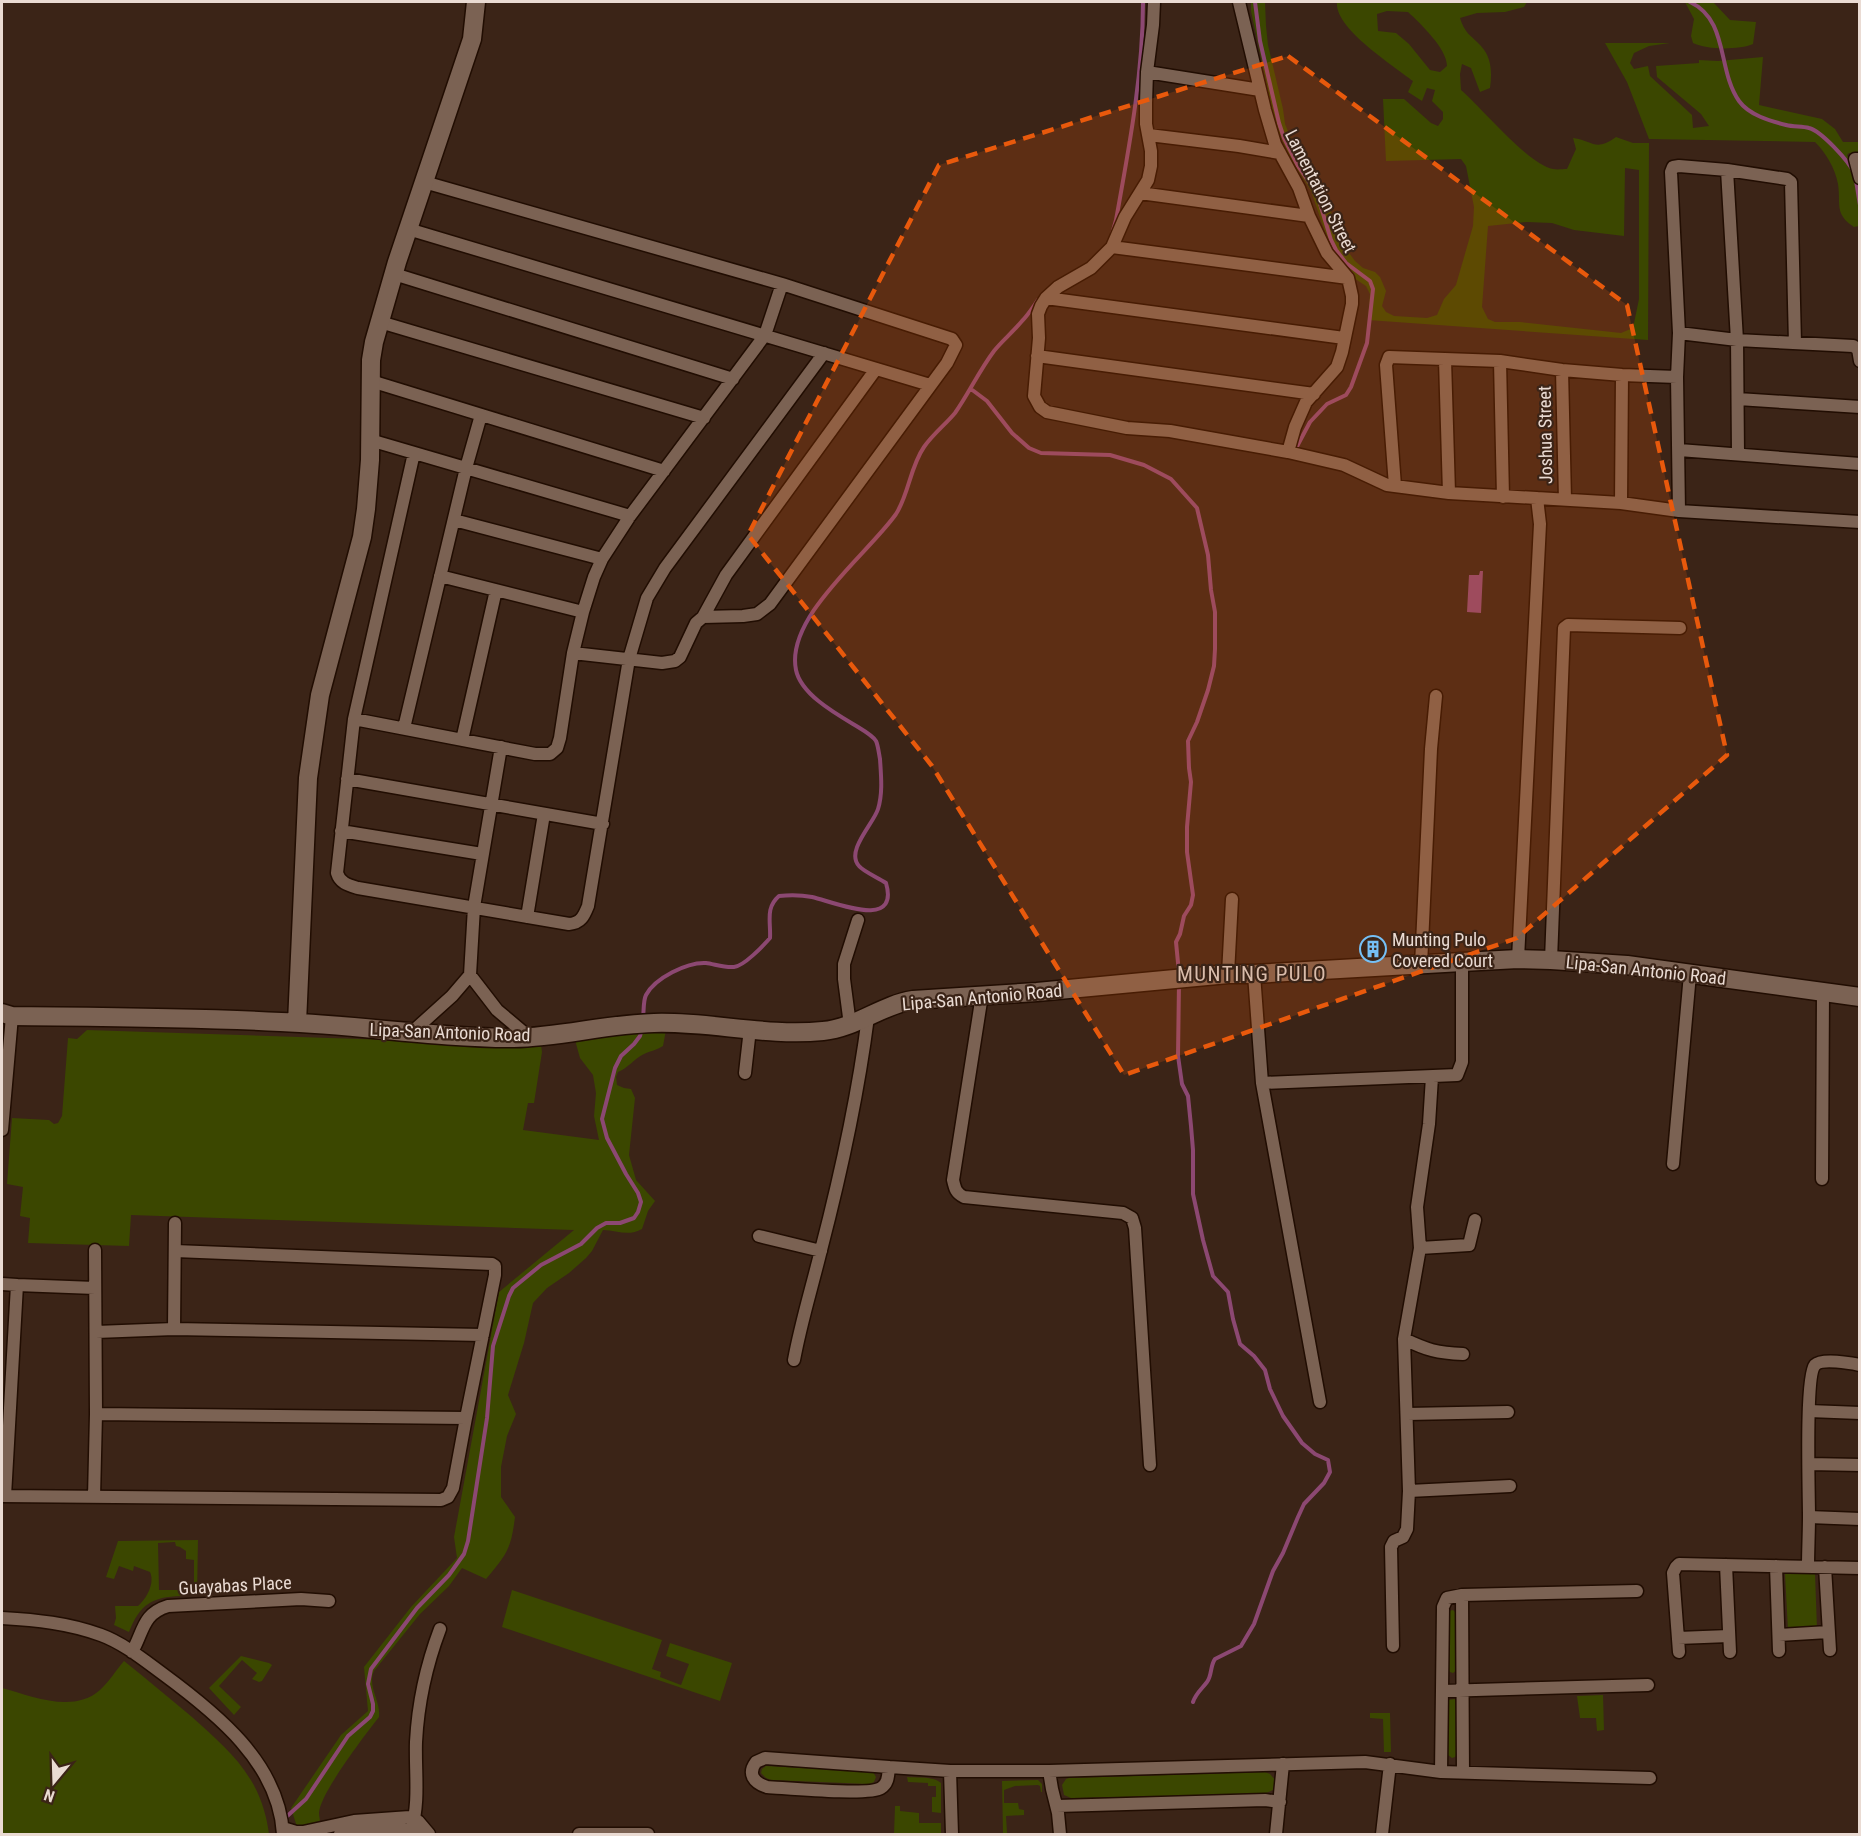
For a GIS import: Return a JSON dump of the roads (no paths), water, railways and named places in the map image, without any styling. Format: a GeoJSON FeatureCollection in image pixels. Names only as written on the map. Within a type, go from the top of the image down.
{"type":"FeatureCollection","features":[{"type":"Feature","properties":{"kind":"main road"},"geometry":{"type":"LineString","coordinates":[[297,1023],[308,778],[320,695],[362,537],[370,460],[371,360],[408,229],[472,39],[476,2]]}},
{"type":"Feature","properties":{"kind":"main road","name":"Lipa-San Antonio Road"},"geometry":{"type":"LineString","coordinates":[[7,1015],[297,1023],[411,1033],[498,1037],[529,1037],[628,1024],[656,1023],[808,1032],[834,1030],[850,1025],[903,1001],[1228,974],[1421,966],[1518,959],[1627,965],[1860,997]]}},
{"type":"Feature","properties":{"kind":"street"},"geometry":{"type":"LineString","coordinates":[[1154,2],[1154,25],[1147,72],[1146,112],[1151,166],[1148,180],[1125,217],[1112,247],[1091,268],[1058,287],[1047,298],[1038,314],[1034,396],[1040,407],[1047,412],[1127,428],[1170,431],[1288,452],[1344,465],[1387,485],[1449,493],[1621,503],[1680,511],[1860,522]]}},
{"type":"Feature","properties":{"kind":"street","name":"Lamentation Street"},"geometry":{"type":"LineString","coordinates":[[1239,2],[1271,133],[1299,188],[1327,253],[1348,278],[1352,296],[1337,367],[1306,402],[1288,452]]}},
{"type":"Feature","properties":{"kind":"street"},"geometry":{"type":"LineString","coordinates":[[1147,72],[1260,90]]}},
{"type":"Feature","properties":{"kind":"street"},"geometry":{"type":"LineString","coordinates":[[1149,135],[1280,153]]}},
{"type":"Feature","properties":{"kind":"street"},"geometry":{"type":"LineString","coordinates":[[1860,159],[1855,159],[1860,178]]}},
{"type":"Feature","properties":{"kind":"street"},"geometry":{"type":"LineString","coordinates":[[1680,511],[1677,377],[1679,333],[1672,213],[1672,169],[1679,166],[1727,170],[1787,179],[1792,184],[1795,343]]}},
{"type":"Feature","properties":{"kind":"street"},"geometry":{"type":"LineString","coordinates":[[1727,170],[1737,340],[1738,454]]}},
{"type":"Feature","properties":{"kind":"street"},"geometry":{"type":"LineString","coordinates":[[424,182],[782,284],[952,339],[956,345],[930,386],[770,604],[757,614],[703,617]]}},
{"type":"Feature","properties":{"kind":"street"},"geometry":{"type":"LineString","coordinates":[[1140,194],[1310,216]]}},
{"type":"Feature","properties":{"kind":"street"},"geometry":{"type":"LineString","coordinates":[[408,229],[930,386]]}},
{"type":"Feature","properties":{"kind":"street"},"geometry":{"type":"LineString","coordinates":[[1112,247],[1348,278]]}},
{"type":"Feature","properties":{"kind":"street"},"geometry":{"type":"LineString","coordinates":[[394,274],[733,379]]}},
{"type":"Feature","properties":{"kind":"street"},"geometry":{"type":"LineString","coordinates":[[354,719],[535,754],[550,754],[556,748],[560,738],[573,653],[583,612],[602,559],[630,516],[765,335],[782,284]]}},
{"type":"Feature","properties":{"kind":"street"},"geometry":{"type":"LineString","coordinates":[[1047,298],[1344,338]]}},
{"type":"Feature","properties":{"kind":"street"},"geometry":{"type":"LineString","coordinates":[[380,322],[704,418]]}},
{"type":"Feature","properties":{"kind":"street"},"geometry":{"type":"LineString","coordinates":[[1679,333],[1737,340],[1855,347],[1858,349],[1860,361]]}},
{"type":"Feature","properties":{"kind":"street"},"geometry":{"type":"LineString","coordinates":[[414,453],[354,719],[337,873],[339,879],[348,885],[577,924],[584,916],[590,898],[629,659],[647,598],[655,583],[824,353]]}},
{"type":"Feature","properties":{"kind":"street"},"geometry":{"type":"LineString","coordinates":[[1037,356],[1314,394]]}},
{"type":"Feature","properties":{"kind":"street"},"geometry":{"type":"LineString","coordinates":[[1395,486],[1386,360],[1389,357],[1500,361],[1562,370],[1677,377]]}},
{"type":"Feature","properties":{"kind":"street"},"geometry":{"type":"LineString","coordinates":[[1445,360],[1449,493]]}},
{"type":"Feature","properties":{"kind":"street"},"geometry":{"type":"LineString","coordinates":[[1500,361],[1503,497]]}},
{"type":"Feature","properties":{"kind":"street"},"geometry":{"type":"LineString","coordinates":[[573,653],[662,663],[675,662],[726,575],[876,369]]}},
{"type":"Feature","properties":{"kind":"street","name":"Joshua Street"},"geometry":{"type":"LineString","coordinates":[[1562,370],[1565,500]]}},
{"type":"Feature","properties":{"kind":"street"},"geometry":{"type":"LineString","coordinates":[[1621,503],[1622,375]]}},
{"type":"Feature","properties":{"kind":"street"},"geometry":{"type":"LineString","coordinates":[[370,381],[664,471]]}},
{"type":"Feature","properties":{"kind":"street"},"geometry":{"type":"LineString","coordinates":[[1738,399],[1860,407]]}},
{"type":"Feature","properties":{"kind":"street"},"geometry":{"type":"LineString","coordinates":[[404,728],[466,468],[481,415]]}},
{"type":"Feature","properties":{"kind":"street"},"geometry":{"type":"LineString","coordinates":[[370,440],[630,516]]}},
{"type":"Feature","properties":{"kind":"street"},"geometry":{"type":"LineString","coordinates":[[1679,450],[1860,464]]}},
{"type":"Feature","properties":{"kind":"street"},"geometry":{"type":"LineString","coordinates":[[1518,959],[1540,524],[1538,498]]}},
{"type":"Feature","properties":{"kind":"street"},"geometry":{"type":"LineString","coordinates":[[454,520],[602,559]]}},
{"type":"Feature","properties":{"kind":"street"},"geometry":{"type":"LineString","coordinates":[[440,576],[583,612]]}},
{"type":"Feature","properties":{"kind":"street"},"geometry":{"type":"LineString","coordinates":[[462,740],[496,590]]}},
{"type":"Feature","properties":{"kind":"street"},"geometry":{"type":"LineString","coordinates":[[1551,960],[1564,628],[1568,625],[1680,628]]}},
{"type":"Feature","properties":{"kind":"street"},"geometry":{"type":"LineString","coordinates":[[1421,966],[1431,749],[1436,696]]}},
{"type":"Feature","properties":{"kind":"street"},"geometry":{"type":"LineString","coordinates":[[411,1033],[452,996],[470,975],[474,907],[501,747]]}},
{"type":"Feature","properties":{"kind":"street"},"geometry":{"type":"LineString","coordinates":[[347,779],[603,824]]}},
{"type":"Feature","properties":{"kind":"street"},"geometry":{"type":"LineString","coordinates":[[527,917],[544,813]]}},
{"type":"Feature","properties":{"kind":"street"},"geometry":{"type":"LineString","coordinates":[[342,831],[483,854]]}},
{"type":"Feature","properties":{"kind":"street"},"geometry":{"type":"LineString","coordinates":[[1228,974],[1232,900]]}},
{"type":"Feature","properties":{"kind":"street"},"geometry":{"type":"LineString","coordinates":[[850,1025],[844,964],[858,920]]}},
{"type":"Feature","properties":{"kind":"street"},"geometry":{"type":"LineString","coordinates":[[1262,1083],[1457,1075],[1462,1062],[1462,962]]}},
{"type":"Feature","properties":{"kind":"street"},"geometry":{"type":"LineString","coordinates":[[1254,974],[1262,1083],[1320,1402]]}},
{"type":"Feature","properties":{"kind":"street"},"geometry":{"type":"LineString","coordinates":[[1673,1164],[1690,974]]}},
{"type":"Feature","properties":{"kind":"street"},"geometry":{"type":"LineString","coordinates":[[470,975],[497,1010],[529,1037]]}},
{"type":"Feature","properties":{"kind":"street"},"geometry":{"type":"LineString","coordinates":[[1822,1179],[1823,992]]}},
{"type":"Feature","properties":{"kind":"street"},"geometry":{"type":"LineString","coordinates":[[982,995],[953,1179],[955,1188],[957,1193],[964,1197],[1123,1213],[1132,1218],[1135,1228],[1150,1465]]}},
{"type":"Feature","properties":{"kind":"street"},"geometry":{"type":"LineString","coordinates":[[2,1130],[7,1015]]}},
{"type":"Feature","properties":{"kind":"street"},"geometry":{"type":"LineString","coordinates":[[795,1360],[800,1328],[821,1251],[853,1109],[868,1017]]}},
{"type":"Feature","properties":{"kind":"street"},"geometry":{"type":"LineString","coordinates":[[745,1073],[750,1029]]}},
{"type":"Feature","properties":{"kind":"street"},"geometry":{"type":"LineString","coordinates":[[1393,1646],[1391,1547],[1394,1540],[1403,1537],[1407,1529],[1409,1491],[1404,1339],[1420,1248],[1417,1207],[1429,1124],[1432,1077]]}},
{"type":"Feature","properties":{"kind":"street"},"geometry":{"type":"LineString","coordinates":[[1420,1248],[1468,1245],[1475,1220]]}},
{"type":"Feature","properties":{"kind":"street"},"geometry":{"type":"LineString","coordinates":[[174,1329],[175,1223]]}},
{"type":"Feature","properties":{"kind":"street"},"geometry":{"type":"LineString","coordinates":[[759,1236],[821,1251]]}},
{"type":"Feature","properties":{"kind":"street"},"geometry":{"type":"LineString","coordinates":[[94,1497],[95,1250]]}},
{"type":"Feature","properties":{"kind":"street"},"geometry":{"type":"LineString","coordinates":[[16,1285],[7,1371],[3,1496],[441,1500],[448,1497],[453,1488],[495,1266],[492,1264],[175,1251]]}},
{"type":"Feature","properties":{"kind":"street"},"geometry":{"type":"LineString","coordinates":[[2,1284],[95,1288]]}},
{"type":"Feature","properties":{"kind":"street"},"geometry":{"type":"LineString","coordinates":[[96,1332],[174,1329],[483,1335]]}},
{"type":"Feature","properties":{"kind":"street"},"geometry":{"type":"LineString","coordinates":[[1404,1339],[1439,1353],[1463,1354]]}},
{"type":"Feature","properties":{"kind":"street"},"geometry":{"type":"LineString","coordinates":[[1808,1567],[1810,1380],[1815,1365],[1820,1362],[1860,1365]]}},
{"type":"Feature","properties":{"kind":"street"},"geometry":{"type":"LineString","coordinates":[[1809,1411],[1860,1413]]}},
{"type":"Feature","properties":{"kind":"street"},"geometry":{"type":"LineString","coordinates":[[1407,1414],[1508,1412]]}},
{"type":"Feature","properties":{"kind":"street"},"geometry":{"type":"LineString","coordinates":[[96,1414],[466,1418]]}},
{"type":"Feature","properties":{"kind":"street"},"geometry":{"type":"LineString","coordinates":[[1809,1464],[1860,1466]]}},
{"type":"Feature","properties":{"kind":"street"},"geometry":{"type":"LineString","coordinates":[[1409,1491],[1510,1486]]}},
{"type":"Feature","properties":{"kind":"street"},"geometry":{"type":"LineString","coordinates":[[1809,1517],[1860,1519]]}},
{"type":"Feature","properties":{"kind":"street"},"geometry":{"type":"LineString","coordinates":[[1678,1653],[1674,1574],[1679,1564],[1860,1568]]}},
{"type":"Feature","properties":{"kind":"street"},"geometry":{"type":"LineString","coordinates":[[1726,1565],[1730,1652]]}},
{"type":"Feature","properties":{"kind":"street"},"geometry":{"type":"LineString","coordinates":[[1776,1566],[1779,1651]]}},
{"type":"Feature","properties":{"kind":"street"},"geometry":{"type":"LineString","coordinates":[[1825,1567],[1830,1650]]}},
{"type":"Feature","properties":{"kind":"street"},"geometry":{"type":"LineString","coordinates":[[1441,1772],[1444,1603],[1450,1597],[1637,1590]]}},
{"type":"Feature","properties":{"kind":"street"},"geometry":{"type":"LineString","coordinates":[[1462,1595],[1463,1773]]}},
{"type":"Feature","properties":{"kind":"street","name":"Guayabas Place"},"geometry":{"type":"LineString","coordinates":[[132,1652],[153,1612],[168,1606],[301,1599],[329,1601]]}},
{"type":"Feature","properties":{"kind":"street"},"geometry":{"type":"LineString","coordinates":[[2,1618],[72,1625],[104,1636],[132,1652],[204,1706],[241,1740],[267,1781],[282,1826],[296,1832],[303,1832],[354,1821],[405,1817],[414,1828]]}},
{"type":"Feature","properties":{"kind":"street"},"geometry":{"type":"LineString","coordinates":[[414,1828],[417,1790],[417,1720],[425,1673],[440,1629]]}},
{"type":"Feature","properties":{"kind":"street"},"geometry":{"type":"LineString","coordinates":[[1779,1635],[1828,1632]]}},
{"type":"Feature","properties":{"kind":"street"},"geometry":{"type":"LineString","coordinates":[[1678,1638],[1730,1636]]}},
{"type":"Feature","properties":{"kind":"street"},"geometry":{"type":"LineString","coordinates":[[1442,1691],[1648,1685]]}},
{"type":"Feature","properties":{"kind":"street"},"geometry":{"type":"LineString","coordinates":[[889,1767],[886,1783],[882,1788],[865,1792],[767,1787],[756,1783],[752,1772],[756,1762],[765,1758],[950,1771],[1049,1771],[1365,1762],[1441,1772],[1650,1778]]}},
{"type":"Feature","properties":{"kind":"street"},"geometry":{"type":"LineString","coordinates":[[1276,1834],[1283,1764]]}},
{"type":"Feature","properties":{"kind":"street"},"geometry":{"type":"LineString","coordinates":[[1382,1834],[1390,1764]]}},
{"type":"Feature","properties":{"kind":"street"},"geometry":{"type":"LineString","coordinates":[[950,1771],[952,1834]]}},
{"type":"Feature","properties":{"kind":"street"},"geometry":{"type":"LineString","coordinates":[[1049,1771],[1057,1806],[1060,1834]]}},
{"type":"Feature","properties":{"kind":"street"},"geometry":{"type":"LineString","coordinates":[[1057,1806],[1265,1800],[1280,1803]]}},
{"type":"Feature","properties":{"kind":"street"},"geometry":{"type":"LineString","coordinates":[[340,1834],[365,1829],[414,1828],[429,1834]]}},
{"type":"Feature","properties":{"kind":"street"},"geometry":{"type":"LineString","coordinates":[[579,1834],[648,1834]]}},
{"type":"Feature","properties":{"kind":"waterway"},"geometry":{"type":"LineString","coordinates":[[1112,234],[1126,166],[1134,111],[1141,57],[1143,2]]}},
{"type":"Feature","properties":{"kind":"waterway"},"geometry":{"type":"LineString","coordinates":[[1255,2],[1260,41],[1284,138],[1298,166],[1317,194],[1336,250],[1346,263],[1370,281],[1373,289],[1367,343],[1351,387],[1346,395],[1327,404],[1310,422],[1294,452]]}},
{"type":"Feature","properties":{"kind":"waterway"},"geometry":{"type":"LineString","coordinates":[[1690,2],[1702,10],[1711,21],[1717,33],[1732,89],[1743,106],[1773,122],[1814,130],[1827,140],[1847,161],[1854,173],[1860,205]]}},
{"type":"Feature","properties":{"kind":"waterway"},"geometry":{"type":"LineString","coordinates":[[643,1018],[646,995],[656,983],[672,972],[698,963],[734,967],[753,955],[770,938],[770,910],[779,896],[812,897],[862,910],[875,910],[883,906],[888,898],[886,883],[861,868],[856,860],[858,845],[880,803],[881,778],[877,743],[868,733],[821,703],[805,688],[796,670],[796,650],[803,629],[815,608],[896,514],[924,447],[955,413],[994,351],[1024,319],[1038,300]]}},
{"type":"Feature","properties":{"kind":"waterway"},"geometry":{"type":"LineString","coordinates":[[971,389],[987,401],[1012,433],[1029,448],[1041,453],[1110,455],[1144,465],[1171,479],[1197,508],[1208,555],[1215,612],[1215,649],[1214,666],[1208,690],[1188,741],[1191,782],[1187,852],[1193,895],[1176,942],[1179,973]]}},
{"type":"Feature","properties":{"kind":"waterway"},"geometry":{"type":"LineString","coordinates":[[1179,983],[1178,1056],[1182,1084],[1188,1096],[1193,1150],[1193,1194],[1213,1276],[1228,1292],[1240,1344],[1265,1370],[1270,1389],[1283,1416],[1302,1443],[1315,1454],[1328,1460],[1330,1472],[1324,1483],[1304,1504],[1273,1571],[1254,1624],[1241,1646],[1215,1659],[1209,1680],[1193,1702]]}},
{"type":"Feature","properties":{"kind":"waterway"},"geometry":{"type":"LineString","coordinates":[[284,1819],[306,1799],[348,1736],[370,1717],[373,1711],[368,1684],[371,1669],[417,1608],[449,1575],[464,1554],[487,1418],[493,1346],[513,1288],[541,1265],[581,1244],[597,1228],[606,1223],[620,1223],[634,1218],[638,1212],[641,1202],[638,1193],[607,1138],[602,1119],[615,1068],[621,1056],[640,1036],[642,1029]]}},
{"type":"Feature","properties":{"kind":"place","name":"Munting Pulo Covered Court"},"geometry":{"type":"Point","coordinates":[1373,949]}},
{"type":"Feature","properties":{"kind":"district","name":"MUNTING PULO"},"geometry":{"type":"Point","coordinates":[1252,974]}}]}
